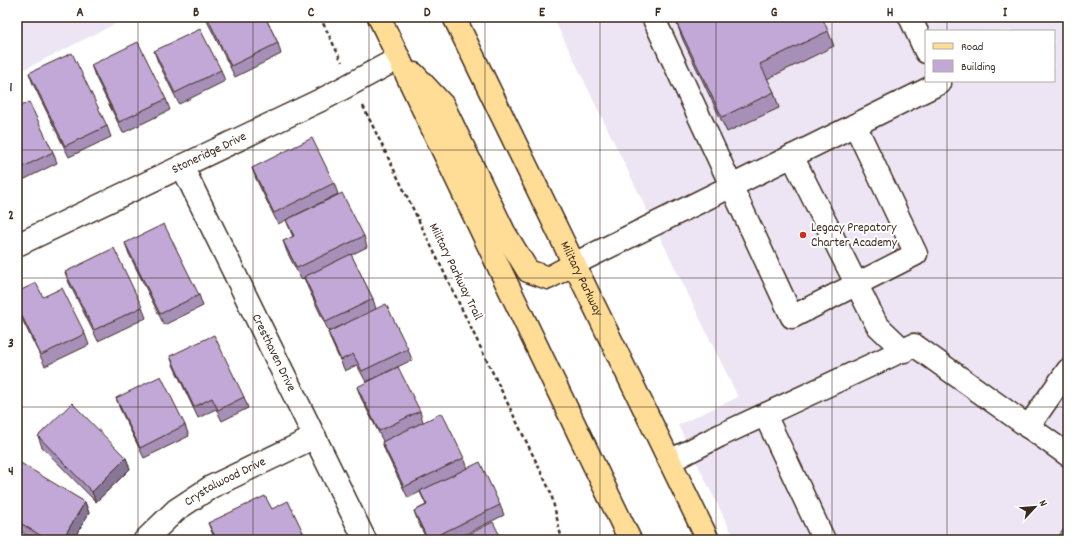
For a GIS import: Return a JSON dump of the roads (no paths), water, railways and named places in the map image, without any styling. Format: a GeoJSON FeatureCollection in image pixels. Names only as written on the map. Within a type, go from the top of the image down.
{"type":"FeatureCollection","features":[{"type":"Feature","properties":{"kind":"main road"},"geometry":{"type":"LineString","coordinates":[[379,17],[630,540]]}},
{"type":"Feature","properties":{"kind":"main road","name":"Military Parkway"},"geometry":{"type":"LineString","coordinates":[[454,17],[708,540]]}},
{"type":"Feature","properties":{"kind":"main road"},"geometry":{"type":"LineString","coordinates":[[400,58],[443,105],[504,232],[528,271],[548,278],[574,264]]}},
{"type":"Feature","properties":{"kind":"street"},"geometry":{"type":"LineString","coordinates":[[653,17],[792,317],[916,254],[855,125]]}},
{"type":"Feature","properties":{"kind":"street"},"geometry":{"type":"LineString","coordinates":[[910,17],[925,50]]}},
{"type":"Feature","properties":{"kind":"street","name":"Stoneridge Drive"},"geometry":{"type":"LineString","coordinates":[[17,245],[353,84],[400,58]]}},
{"type":"Feature","properties":{"kind":"street"},"geometry":{"type":"LineString","coordinates":[[574,264],[940,82]]}},
{"type":"Feature","properties":{"kind":"street"},"geometry":{"type":"LineString","coordinates":[[792,156],[877,325],[904,351]]}},
{"type":"Feature","properties":{"kind":"street","name":"Cresthaven Drive"},"geometry":{"type":"LineString","coordinates":[[182,166],[365,540]]}},
{"type":"Feature","properties":{"kind":"street"},"geometry":{"type":"LineString","coordinates":[[670,461],[914,345],[1068,455]]}},
{"type":"Feature","properties":{"kind":"street"},"geometry":{"type":"LineString","coordinates":[[1028,427],[1068,370]]}},
{"type":"Feature","properties":{"kind":"street"},"geometry":{"type":"LineString","coordinates":[[765,415],[824,540]]}},
{"type":"Feature","properties":{"kind":"street","name":"Crystalwood Drive"},"geometry":{"type":"LineString","coordinates":[[145,540],[176,510],[211,487],[315,437]]}},
{"type":"Feature","properties":{"kind":"place","name":"Legacy Prepatory Charter Academy"},"geometry":{"type":"Point","coordinates":[803,235]}}]}
